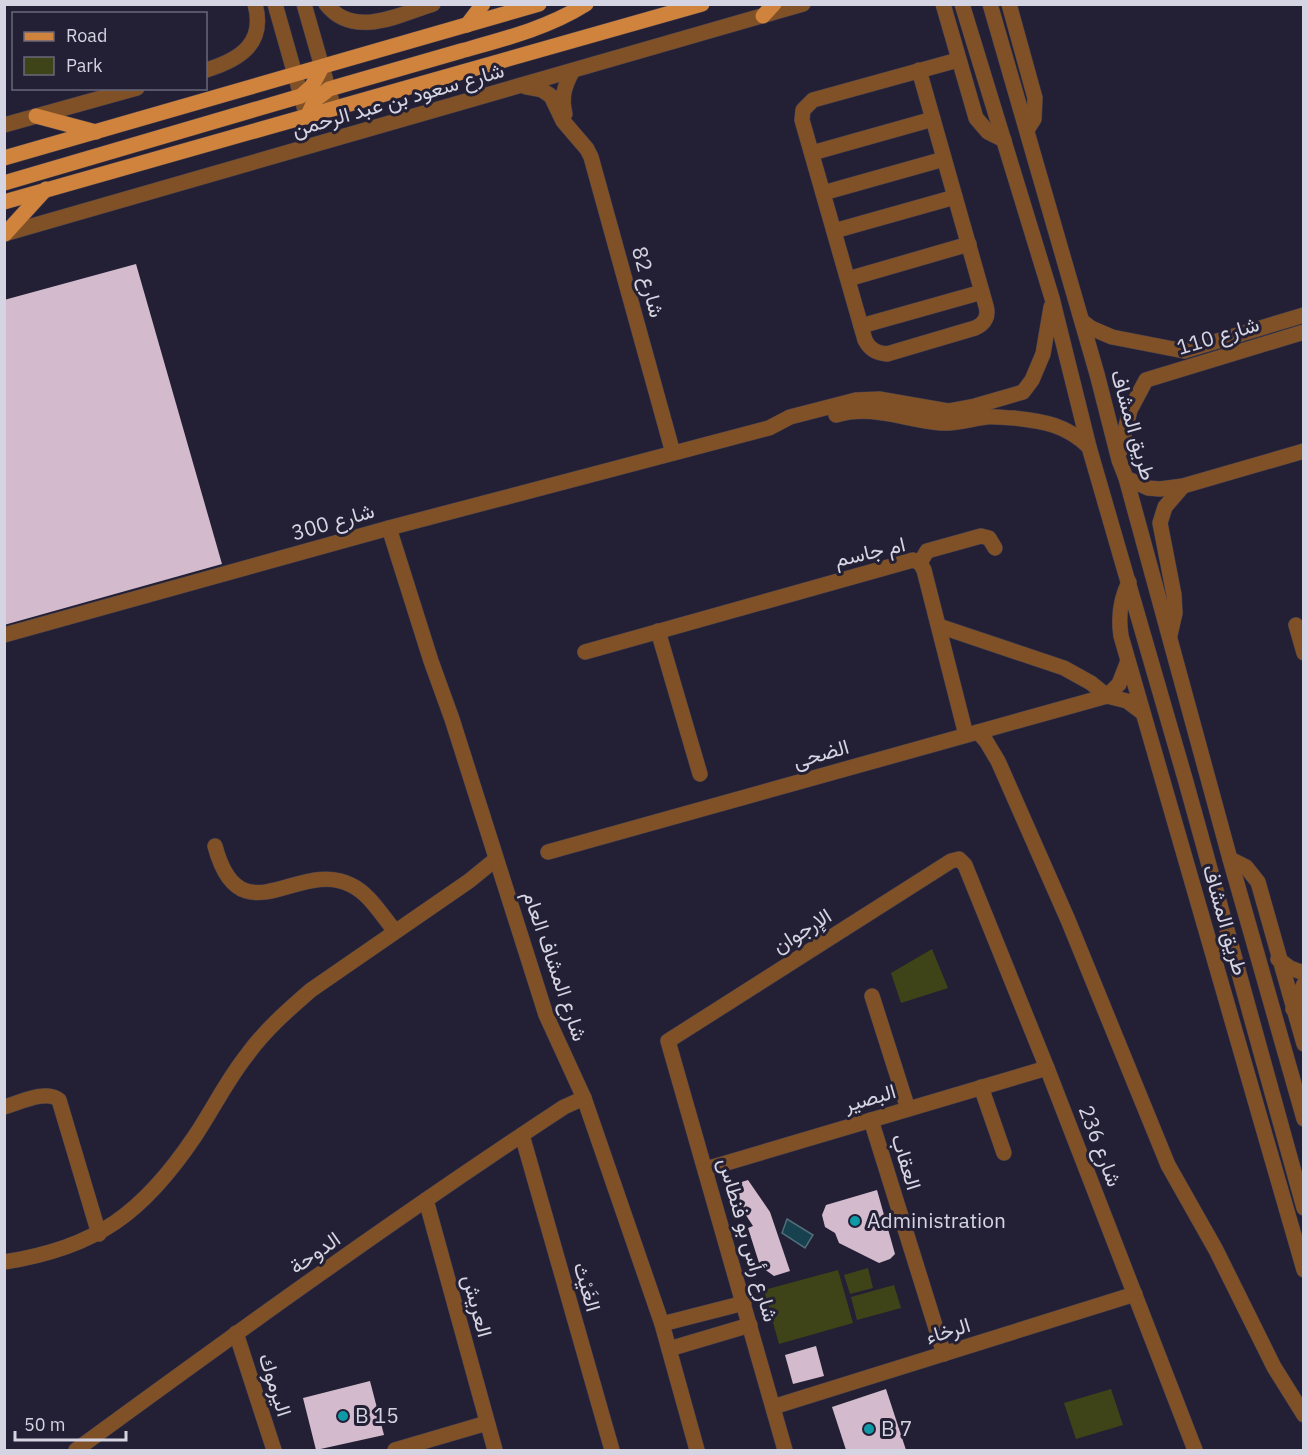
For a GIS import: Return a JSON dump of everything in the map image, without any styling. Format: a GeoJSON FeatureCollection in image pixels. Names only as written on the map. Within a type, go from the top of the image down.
{"type":"FeatureCollection","features":[{"type":"Feature","properties":{"kind":"main road"},"geometry":{"type":"LineString","coordinates":[[467,25],[483,4]]}},
{"type":"Feature","properties":{"kind":"main road"},"geometry":{"type":"LineString","coordinates":[[4,158],[539,4]]}},
{"type":"Feature","properties":{"kind":"main road"},"geometry":{"type":"LineString","coordinates":[[307,117],[315,100],[329,89],[536,28],[572,13],[586,4]]}},
{"type":"Feature","properties":{"kind":"main road","name":"شارع سعود بن عبد الرحمن"},"geometry":{"type":"LineString","coordinates":[[4,202],[702,4]]}},
{"type":"Feature","properties":{"kind":"main road"},"geometry":{"type":"LineString","coordinates":[[763,16],[774,4]]}},
{"type":"Feature","properties":{"kind":"main road"},"geometry":{"type":"LineString","coordinates":[[4,183],[301,96],[312,87],[322,67]]}},
{"type":"Feature","properties":{"kind":"main road"},"geometry":{"type":"LineString","coordinates":[[36,116],[96,132]]}},
{"type":"Feature","properties":{"kind":"main road"},"geometry":{"type":"LineString","coordinates":[[5,234],[46,189]]}},
{"type":"Feature","properties":{"kind":"street"},"geometry":{"type":"LineString","coordinates":[[207,70],[240,56],[250,45],[256,34],[258,22],[255,4]]}},
{"type":"Feature","properties":{"kind":"street"},"geometry":{"type":"LineString","coordinates":[[275,4],[307,117]]}},
{"type":"Feature","properties":{"kind":"street"},"geometry":{"type":"LineString","coordinates":[[304,4],[334,109]]}},
{"type":"Feature","properties":{"kind":"street"},"geometry":{"type":"LineString","coordinates":[[326,4],[340,18],[356,23],[369,23],[433,4]]}},
{"type":"Feature","properties":{"kind":"street","name":"شارع سعود بن عبد الرحمن"},"geometry":{"type":"LineString","coordinates":[[5,234],[803,4]]}},
{"type":"Feature","properties":{"kind":"street"},"geometry":{"type":"LineString","coordinates":[[943,4],[976,118],[988,132],[1004,140]]}},
{"type":"Feature","properties":{"kind":"street","name":"طريق المشاف"},"geometry":{"type":"LineString","coordinates":[[962,4],[1052,298],[1089,447],[1186,783],[1304,1208]]}},
{"type":"Feature","properties":{"kind":"street","name":"طريق المشاف"},"geometry":{"type":"LineString","coordinates":[[990,4],[1082,321],[1304,1119]]}},
{"type":"Feature","properties":{"kind":"street"},"geometry":{"type":"LineString","coordinates":[[1009,4],[1035,98],[1034,119],[1027,130]]}},
{"type":"Feature","properties":{"kind":"street"},"geometry":{"type":"LineString","coordinates":[[919,70],[987,311],[980,327],[887,354],[880,354],[870,348],[865,340],[802,120],[803,110],[809,102],[919,70],[958,60]]}},
{"type":"Feature","properties":{"kind":"street","name":"شارع 82"},"geometry":{"type":"LineString","coordinates":[[569,129],[562,97],[565,84],[572,72]]}},
{"type":"Feature","properties":{"kind":"street","name":"شارع 82"},"geometry":{"type":"LineString","coordinates":[[524,86],[542,90],[551,96],[563,122],[587,149],[591,157],[673,453]]}},
{"type":"Feature","properties":{"kind":"street"},"geometry":{"type":"LineString","coordinates":[[4,125],[130,90]]}},
{"type":"Feature","properties":{"kind":"street"},"geometry":{"type":"LineString","coordinates":[[812,153],[933,119]]}},
{"type":"Feature","properties":{"kind":"street"},"geometry":{"type":"LineString","coordinates":[[823,193],[944,159]]}},
{"type":"Feature","properties":{"kind":"street"},"geometry":{"type":"LineString","coordinates":[[834,231],[955,197]]}},
{"type":"Feature","properties":{"kind":"street"},"geometry":{"type":"LineString","coordinates":[[848,279],[969,244]]}},
{"type":"Feature","properties":{"kind":"street"},"geometry":{"type":"LineString","coordinates":[[861,326],[982,292]]}},
{"type":"Feature","properties":{"kind":"street"},"geometry":{"type":"LineString","coordinates":[[769,428],[790,417],[856,400],[879,399],[948,411],[1023,392],[1032,380],[1043,354],[1052,298]]}},
{"type":"Feature","properties":{"kind":"street","name":"شارع 110"},"geometry":{"type":"LineString","coordinates":[[1082,321],[1091,328],[1112,337],[1184,351],[1304,315]]}},
{"type":"Feature","properties":{"kind":"street","name":"شارع 110"},"geometry":{"type":"LineString","coordinates":[[1119,460],[1130,410],[1146,380],[1304,332]]}},
{"type":"Feature","properties":{"kind":"street"},"geometry":{"type":"LineString","coordinates":[[769,428],[793,427],[859,410],[881,411],[943,423],[957,423],[988,417],[1052,423],[1072,432],[1089,447]]}},
{"type":"Feature","properties":{"kind":"street","name":"شارع 300"},"geometry":{"type":"LineString","coordinates":[[4,636],[389,528],[769,428]]}},
{"type":"Feature","properties":{"kind":"street"},"geometry":{"type":"LineString","coordinates":[[1126,478],[1148,488],[1183,486],[1304,451]]}},
{"type":"Feature","properties":{"kind":"street"},"geometry":{"type":"LineString","coordinates":[[1170,636],[1175,604],[1160,523],[1165,507],[1183,486]]}},
{"type":"Feature","properties":{"kind":"street","name":"شارع المشاف العام"},"geometry":{"type":"LineString","coordinates":[[389,528],[546,1016],[584,1098],[662,1324],[697,1450]]}},
{"type":"Feature","properties":{"kind":"street"},"geometry":{"type":"LineString","coordinates":[[920,563],[927,551],[981,536],[989,538],[995,548]]}},
{"type":"Feature","properties":{"kind":"street","name":"ام جاسم"},"geometry":{"type":"LineString","coordinates":[[585,652],[913,560],[920,563],[924,570],[972,733]]}},
{"type":"Feature","properties":{"kind":"street","name":"طريق المشاف"},"geometry":{"type":"LineString","coordinates":[[1129,582],[1124,592],[1120,614],[1121,636],[1304,1270]]}},
{"type":"Feature","properties":{"kind":"street"},"geometry":{"type":"LineString","coordinates":[[1296,625],[1304,654]]}},
{"type":"Feature","properties":{"kind":"street"},"geometry":{"type":"LineString","coordinates":[[939,626],[1064,668],[1107,696],[1127,701],[1143,713]]}},
{"type":"Feature","properties":{"kind":"street"},"geometry":{"type":"LineString","coordinates":[[658,631],[700,774]]}},
{"type":"Feature","properties":{"kind":"street"},"geometry":{"type":"LineString","coordinates":[[1107,696],[1119,684],[1128,661]]}},
{"type":"Feature","properties":{"kind":"street","name":"الضحى"},"geometry":{"type":"LineString","coordinates":[[548,852],[1107,696]]}},
{"type":"Feature","properties":{"kind":"street"},"geometry":{"type":"LineString","coordinates":[[972,733],[986,741],[998,761],[1068,920],[1168,1165],[1215,1250],[1274,1367],[1304,1415]]}},
{"type":"Feature","properties":{"kind":"street"},"geometry":{"type":"LineString","coordinates":[[1154,751],[1186,783]]}},
{"type":"Feature","properties":{"kind":"street"},"geometry":{"type":"LineString","coordinates":[[215,846],[220,867],[227,879],[238,888],[251,892],[265,892],[322,879],[350,884],[363,892],[395,931]]}},
{"type":"Feature","properties":{"kind":"street"},"geometry":{"type":"LineString","coordinates":[[4,1262],[50,1251],[99,1234],[133,1210],[163,1178],[196,1134],[246,1055],[273,1024],[311,990],[469,881],[496,859]]}},
{"type":"Feature","properties":{"kind":"street","name":"الإرجوان"},"geometry":{"type":"LineString","coordinates":[[668,1041],[951,861],[959,859]]}},
{"type":"Feature","properties":{"kind":"street","name":"شارع 236"},"geometry":{"type":"LineString","coordinates":[[959,859],[965,865],[1047,1068],[1195,1450]]}},
{"type":"Feature","properties":{"kind":"street","name":"طريق المشاف"},"geometry":{"type":"LineString","coordinates":[[1230,859],[1246,867],[1258,882],[1304,1044]]}},
{"type":"Feature","properties":{"kind":"street"},"geometry":{"type":"LineString","coordinates":[[1278,959],[1290,968],[1304,973]]}},
{"type":"Feature","properties":{"kind":"street"},"geometry":{"type":"LineString","coordinates":[[1293,1009],[1304,984]]}},
{"type":"Feature","properties":{"kind":"street"},"geometry":{"type":"LineString","coordinates":[[872,996],[908,1109]]}},
{"type":"Feature","properties":{"kind":"street","name":"شارع رأس بو فنطاس"},"geometry":{"type":"LineString","coordinates":[[668,1041],[785,1450]]}},
{"type":"Feature","properties":{"kind":"street","name":"البصير"},"geometry":{"type":"LineString","coordinates":[[706,1169],[1047,1068]]}},
{"type":"Feature","properties":{"kind":"street"},"geometry":{"type":"LineString","coordinates":[[981,1087],[1004,1153]]}},
{"type":"Feature","properties":{"kind":"street"},"geometry":{"type":"LineString","coordinates":[[4,1107],[45,1096],[59,1100],[99,1234]]}},
{"type":"Feature","properties":{"kind":"street","name":"الدوحة"},"geometry":{"type":"LineString","coordinates":[[76,1450],[236,1333],[426,1200],[564,1107],[584,1098]]}},
{"type":"Feature","properties":{"kind":"street","name":"العقاب"},"geometry":{"type":"LineString","coordinates":[[871,1120],[944,1354]]}},
{"type":"Feature","properties":{"kind":"street","name":"الغَيْث"},"geometry":{"type":"LineString","coordinates":[[522,1135],[612,1450]]}},
{"type":"Feature","properties":{"kind":"street","name":"العريش"},"geometry":{"type":"LineString","coordinates":[[426,1200],[495,1450]]}},
{"type":"Feature","properties":{"kind":"street","name":"الرخاء"},"geometry":{"type":"LineString","coordinates":[[773,1407],[1135,1294]]}},
{"type":"Feature","properties":{"kind":"street"},"geometry":{"type":"LineString","coordinates":[[662,1324],[744,1303]]}},
{"type":"Feature","properties":{"kind":"street"},"geometry":{"type":"LineString","coordinates":[[669,1349],[750,1324]]}},
{"type":"Feature","properties":{"kind":"street","name":"اليرموك"},"geometry":{"type":"LineString","coordinates":[[236,1333],[274,1450]]}},
{"type":"Feature","properties":{"kind":"street"},"geometry":{"type":"LineString","coordinates":[[395,1450],[488,1423]]}},
{"type":"Feature","properties":{"kind":"green space"},"geometry":{"type":"Polygon","coordinates":[[[932,949],[948,988],[901,1003],[891,973],[932,949]]]}},
{"type":"Feature","properties":{"kind":"green space"},"geometry":{"type":"Polygon","coordinates":[[[868,1268],[873,1288],[850,1294],[844,1275],[868,1268]]]}},
{"type":"Feature","properties":{"kind":"green space"},"geometry":{"type":"Polygon","coordinates":[[[838,1270],[853,1323],[779,1344],[764,1290],[838,1270]]]}},
{"type":"Feature","properties":{"kind":"green space"},"geometry":{"type":"Polygon","coordinates":[[[894,1285],[901,1308],[857,1320],[851,1297],[894,1285]]]}},
{"type":"Feature","properties":{"kind":"green space"},"geometry":{"type":"Polygon","coordinates":[[[1111,1389],[1123,1425],[1076,1439],[1064,1403],[1111,1389]]]}},
{"type":"Feature","properties":{"kind":"water"},"geometry":{"type":"Polygon","coordinates":[[[787,1219],[813,1235],[805,1248],[782,1233],[787,1219]]]}},
{"type":"Feature","properties":{"kind":"building"},"geometry":{"type":"Polygon","coordinates":[[[136,264],[222,564],[4,625],[4,300],[136,264]]]}},
{"type":"Feature","properties":{"kind":"building"},"geometry":{"type":"Polygon","coordinates":[[[748,1180],[770,1212],[790,1271],[774,1276],[760,1266],[748,1228],[753,1226],[738,1203],[732,1185],[748,1180]]]}},
{"type":"Feature","properties":{"kind":"building","name":"Administration"},"geometry":{"type":"Polygon","coordinates":[[[877,1190],[895,1254],[890,1259],[879,1263],[839,1243],[835,1233],[825,1227],[822,1215],[826,1205],[877,1190]]]}},
{"type":"Feature","properties":{"kind":"building"},"geometry":{"type":"Polygon","coordinates":[[[816,1346],[824,1376],[793,1384],[785,1355],[816,1346]]]}},
{"type":"Feature","properties":{"kind":"building","name":"B 15"},"geometry":{"type":"Polygon","coordinates":[[[370,1381],[384,1435],[316,1450],[303,1398],[370,1381]]]}},
{"type":"Feature","properties":{"kind":"building","name":"B 7"},"geometry":{"type":"Polygon","coordinates":[[[886,1389],[906,1450],[846,1450],[832,1407],[886,1389]]]}},
{"type":"Feature","properties":{"kind":"place","name":"Administration"},"geometry":{"type":"Point","coordinates":[855,1221]}},
{"type":"Feature","properties":{"kind":"place","name":"B 15"},"geometry":{"type":"Point","coordinates":[343,1416]}},
{"type":"Feature","properties":{"kind":"place","name":"B 7"},"geometry":{"type":"Point","coordinates":[869,1429]}}]}
